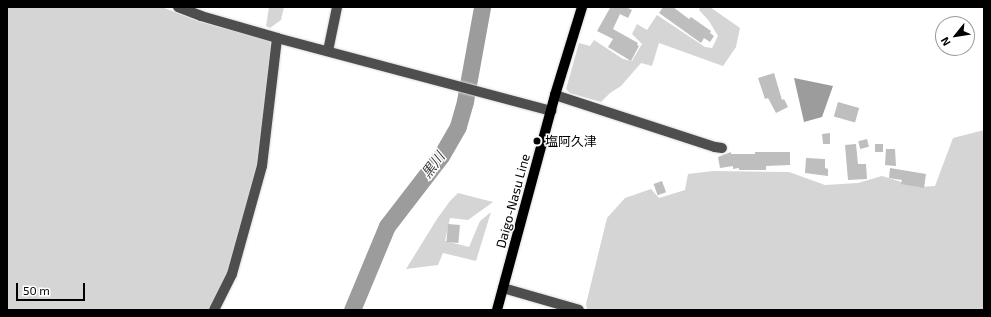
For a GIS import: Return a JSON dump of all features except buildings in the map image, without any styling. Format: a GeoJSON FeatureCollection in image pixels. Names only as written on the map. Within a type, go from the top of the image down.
{"type":"FeatureCollection","features":[{"type":"Feature","properties":{"kind":"main road","name":"Daigo-Nasu Line"},"geometry":{"type":"LineString","coordinates":[[497,310],[555,95],[582,7]]}},
{"type":"Feature","properties":{"kind":"street"},"geometry":{"type":"LineString","coordinates":[[178,7],[201,16],[277,38],[551,111]]}},
{"type":"Feature","properties":{"kind":"street"},"geometry":{"type":"LineString","coordinates":[[328,51],[337,7]]}},
{"type":"Feature","properties":{"kind":"street"},"geometry":{"type":"LineString","coordinates":[[214,310],[232,274],[262,166],[268,126],[277,38]]}},
{"type":"Feature","properties":{"kind":"street"},"geometry":{"type":"LineString","coordinates":[[555,95],[715,148],[722,148]]}},
{"type":"Feature","properties":{"kind":"street"},"geometry":{"type":"LineString","coordinates":[[503,288],[579,310]]}},
{"type":"Feature","properties":{"kind":"shaded area"},"geometry":{"type":"Polygon","coordinates":[[[7,7],[162,7],[200,22],[269,40],[273,50],[261,161],[230,270],[210,310],[7,310],[7,7]]]}},
{"type":"Feature","properties":{"kind":"shaded area"},"geometry":{"type":"Polygon","coordinates":[[[269,7],[284,7],[281,20],[270,28],[266,26],[269,7]]]}},
{"type":"Feature","properties":{"kind":"shaded area"},"geometry":{"type":"Polygon","coordinates":[[[700,7],[710,7],[740,28],[736,47],[723,66],[659,43],[652,66],[641,63],[621,86],[610,93],[601,102],[570,93],[566,89],[579,43],[590,46],[594,40],[623,59],[632,61],[642,44],[632,34],[637,24],[647,30],[657,15],[705,47],[712,48],[718,36],[709,21],[699,10],[700,7]]]}},
{"type":"Feature","properties":{"kind":"shaded area"},"geometry":{"type":"Polygon","coordinates":[[[794,78],[833,86],[822,117],[804,122],[794,78]]]}},
{"type":"Feature","properties":{"kind":"shaded area"},"geometry":{"type":"Polygon","coordinates":[[[984,130],[984,310],[587,310],[586,304],[607,218],[625,198],[651,189],[659,198],[685,190],[688,174],[713,171],[789,172],[825,185],[858,183],[882,176],[918,187],[935,186],[953,138],[984,130]]]}},
{"type":"Feature","properties":{"kind":"shaded area"},"geometry":{"type":"Polygon","coordinates":[[[458,193],[493,202],[468,220],[450,218],[445,241],[469,247],[480,221],[491,212],[476,261],[443,253],[438,265],[406,269],[437,219],[458,193]]]}},
{"type":"Feature","properties":{"kind":"waterway","name":"黒川"},"geometry":{"type":"LineString","coordinates":[[352,310],[387,226],[441,156],[458,126],[465,101],[482,7]]}},
{"type":"Feature","properties":{"kind":"place","name":"塩阿久津"},"geometry":{"type":"Point","coordinates":[537,141]}}]}
